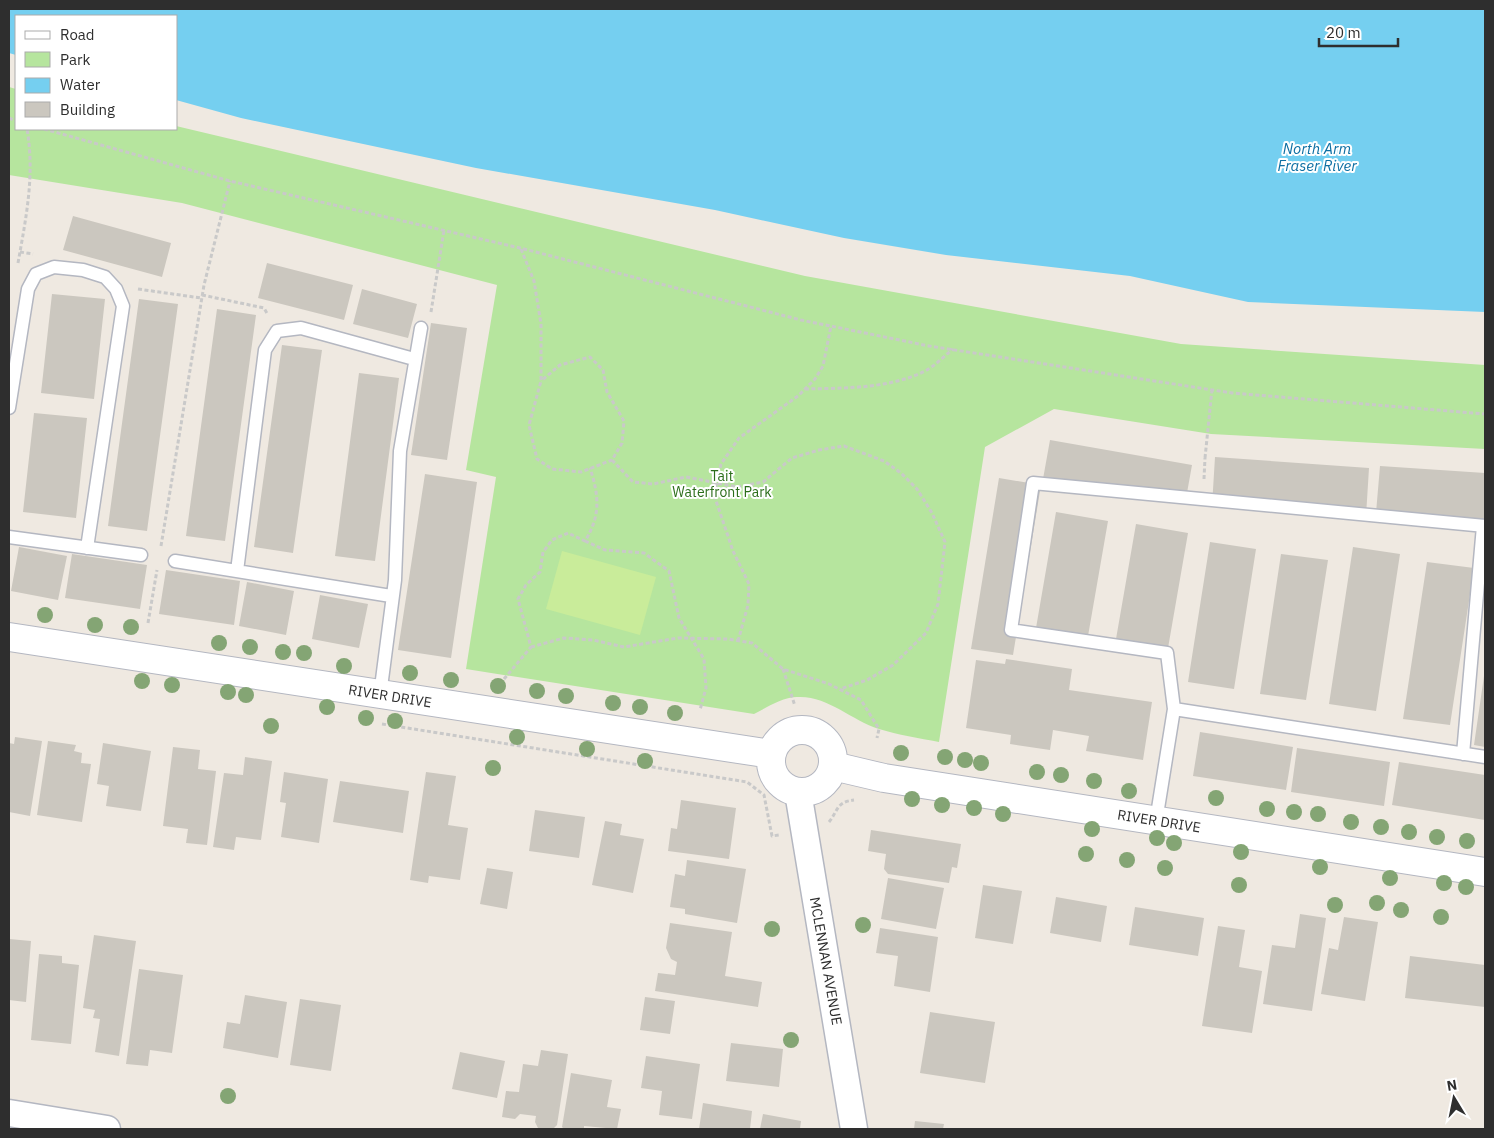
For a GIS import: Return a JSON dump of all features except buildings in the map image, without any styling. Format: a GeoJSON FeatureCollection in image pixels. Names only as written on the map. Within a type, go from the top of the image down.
{"type":"FeatureCollection","features":[{"type":"Feature","properties":{"kind":"street","name":"RIVER DRIVE"},"geometry":{"type":"LineString","coordinates":[[9,637],[771,754]]}},
{"type":"Feature","properties":{"kind":"street"},"geometry":{"type":"LineString","coordinates":[[802,729],[822,736],[829,744],[833,753],[833,766],[826,782],[818,788],[808,792],[798,792],[780,784],[770,765],[771,754],[774,744],[782,736],[791,731],[802,729]]}},
{"type":"Feature","properties":{"kind":"street","name":"RIVER DRIVE"},"geometry":{"type":"LineString","coordinates":[[833,766],[884,778],[1485,872]]}},
{"type":"Feature","properties":{"kind":"street","name":"MCLENNAN AVENUE"},"geometry":{"type":"LineString","coordinates":[[798,792],[854,1129]]}},
{"type":"Feature","properties":{"kind":"street"},"geometry":{"type":"LineString","coordinates":[[9,1113],[104,1129]]}},
{"type":"Feature","properties":{"kind":"lane"},"geometry":{"type":"LineString","coordinates":[[9,408],[28,289],[36,274],[54,267],[83,270],[105,277],[116,289],[123,306],[87,548]]}},
{"type":"Feature","properties":{"kind":"lane"},"geometry":{"type":"LineString","coordinates":[[237,571],[266,350],[277,331],[302,328],[414,359]]}},
{"type":"Feature","properties":{"kind":"lane"},"geometry":{"type":"LineString","coordinates":[[380,695],[394,580],[400,451],[414,359],[421,328]]}},
{"type":"Feature","properties":{"kind":"lane"},"geometry":{"type":"LineString","coordinates":[[1156,820],[1174,709],[1167,653],[1011,630],[1033,483],[1484,526],[1463,754]]}},
{"type":"Feature","properties":{"kind":"lane"},"geometry":{"type":"LineString","coordinates":[[9,536],[142,555]]}},
{"type":"Feature","properties":{"kind":"lane"},"geometry":{"type":"LineString","coordinates":[[175,561],[391,596]]}},
{"type":"Feature","properties":{"kind":"lane"},"geometry":{"type":"LineString","coordinates":[[1174,709],[1485,757]]}},
{"type":"Feature","properties":{"kind":"path"},"geometry":{"type":"LineString","coordinates":[[17,270],[31,184],[31,151],[27,130]]}},
{"type":"Feature","properties":{"kind":"path"},"geometry":{"type":"LineString","coordinates":[[48,130],[230,181],[520,248],[831,326],[953,349],[1212,389],[1485,414]]}},
{"type":"Feature","properties":{"kind":"path"},"geometry":{"type":"LineString","coordinates":[[159,554],[202,296],[230,181]]}},
{"type":"Feature","properties":{"kind":"path"},"geometry":{"type":"LineString","coordinates":[[421,328],[430,322],[444,230]]}},
{"type":"Feature","properties":{"kind":"path"},"geometry":{"type":"LineString","coordinates":[[520,248],[534,281],[541,324],[541,382],[530,425],[537,459],[552,469],[580,472],[612,460],[622,443],[624,421],[607,392],[603,370],[590,357],[560,365],[541,382]]}},
{"type":"Feature","properties":{"kind":"path"},"geometry":{"type":"LineString","coordinates":[[20,252],[27,253]]}},
{"type":"Feature","properties":{"kind":"path"},"geometry":{"type":"LineString","coordinates":[[116,289],[131,288],[202,296],[264,308],[277,331]]}},
{"type":"Feature","properties":{"kind":"path"},"geometry":{"type":"LineString","coordinates":[[738,641],[748,605],[750,584],[733,551],[714,495],[721,464],[739,438],[798,396],[815,379],[822,366],[831,326]]}},
{"type":"Feature","properties":{"kind":"path"},"geometry":{"type":"LineString","coordinates":[[805,389],[860,387],[904,379],[926,371],[953,349]]}},
{"type":"Feature","properties":{"kind":"path"},"geometry":{"type":"LineString","coordinates":[[1205,458],[1212,389]]}},
{"type":"Feature","properties":{"kind":"path"},"geometry":{"type":"LineString","coordinates":[[612,460],[632,482],[653,484],[686,477],[737,486],[763,482],[792,458],[819,450],[844,446],[884,461],[901,473],[917,489],[932,513],[945,542],[938,604],[926,633],[893,665],[867,680],[840,689]]}},
{"type":"Feature","properties":{"kind":"path"},"geometry":{"type":"LineString","coordinates":[[585,541],[594,527],[598,499],[590,468]]}},
{"type":"Feature","properties":{"kind":"path"},"geometry":{"type":"LineString","coordinates":[[531,647],[518,598],[526,585],[540,572],[543,552],[552,540],[568,533],[605,550],[644,553],[669,571],[674,591],[675,608],[689,638],[704,660],[706,688],[700,710]]}},
{"type":"Feature","properties":{"kind":"path"},"geometry":{"type":"LineString","coordinates":[[148,623],[158,564]]}},
{"type":"Feature","properties":{"kind":"path"},"geometry":{"type":"LineString","coordinates":[[504,679],[531,647],[564,638],[593,640],[624,647],[689,638],[752,642],[783,668],[840,689],[861,700],[879,729],[877,738]]}},
{"type":"Feature","properties":{"kind":"path"},"geometry":{"type":"LineString","coordinates":[[783,668],[795,706]]}},
{"type":"Feature","properties":{"kind":"path"},"geometry":{"type":"LineString","coordinates":[[373,723],[746,782],[764,795],[772,836],[783,835]]}},
{"type":"Feature","properties":{"kind":"path"},"geometry":{"type":"LineString","coordinates":[[825,825],[831,820],[835,810],[843,802],[862,800]]}},
{"type":"Feature","properties":{"kind":"green space","name":"Tait Waterfront Park"},"geometry":{"type":"Polygon","coordinates":[[[9,87],[15,89],[15,130],[178,130],[178,126],[805,276],[1181,344],[1485,365],[1485,449],[1211,434],[1054,409],[985,447],[939,742],[879,729],[829,704],[808,697],[791,697],[774,703],[754,714],[466,669],[496,477],[466,470],[497,285],[182,203],[9,175],[9,87]]]}},
{"type":"Feature","properties":{"kind":"green space"},"geometry":{"type":"Polygon","coordinates":[[[562,551],[656,577],[640,635],[546,609],[562,551]]]}},
{"type":"Feature","properties":{"kind":"water","name":"North Arm Fraser River"},"geometry":{"type":"Polygon","coordinates":[[[9,9],[1485,9],[1485,312],[1248,302],[1130,276],[946,255],[844,238],[715,210],[476,168],[241,118],[178,101],[178,15],[15,15],[15,55],[9,53],[9,9]]]}}]}
